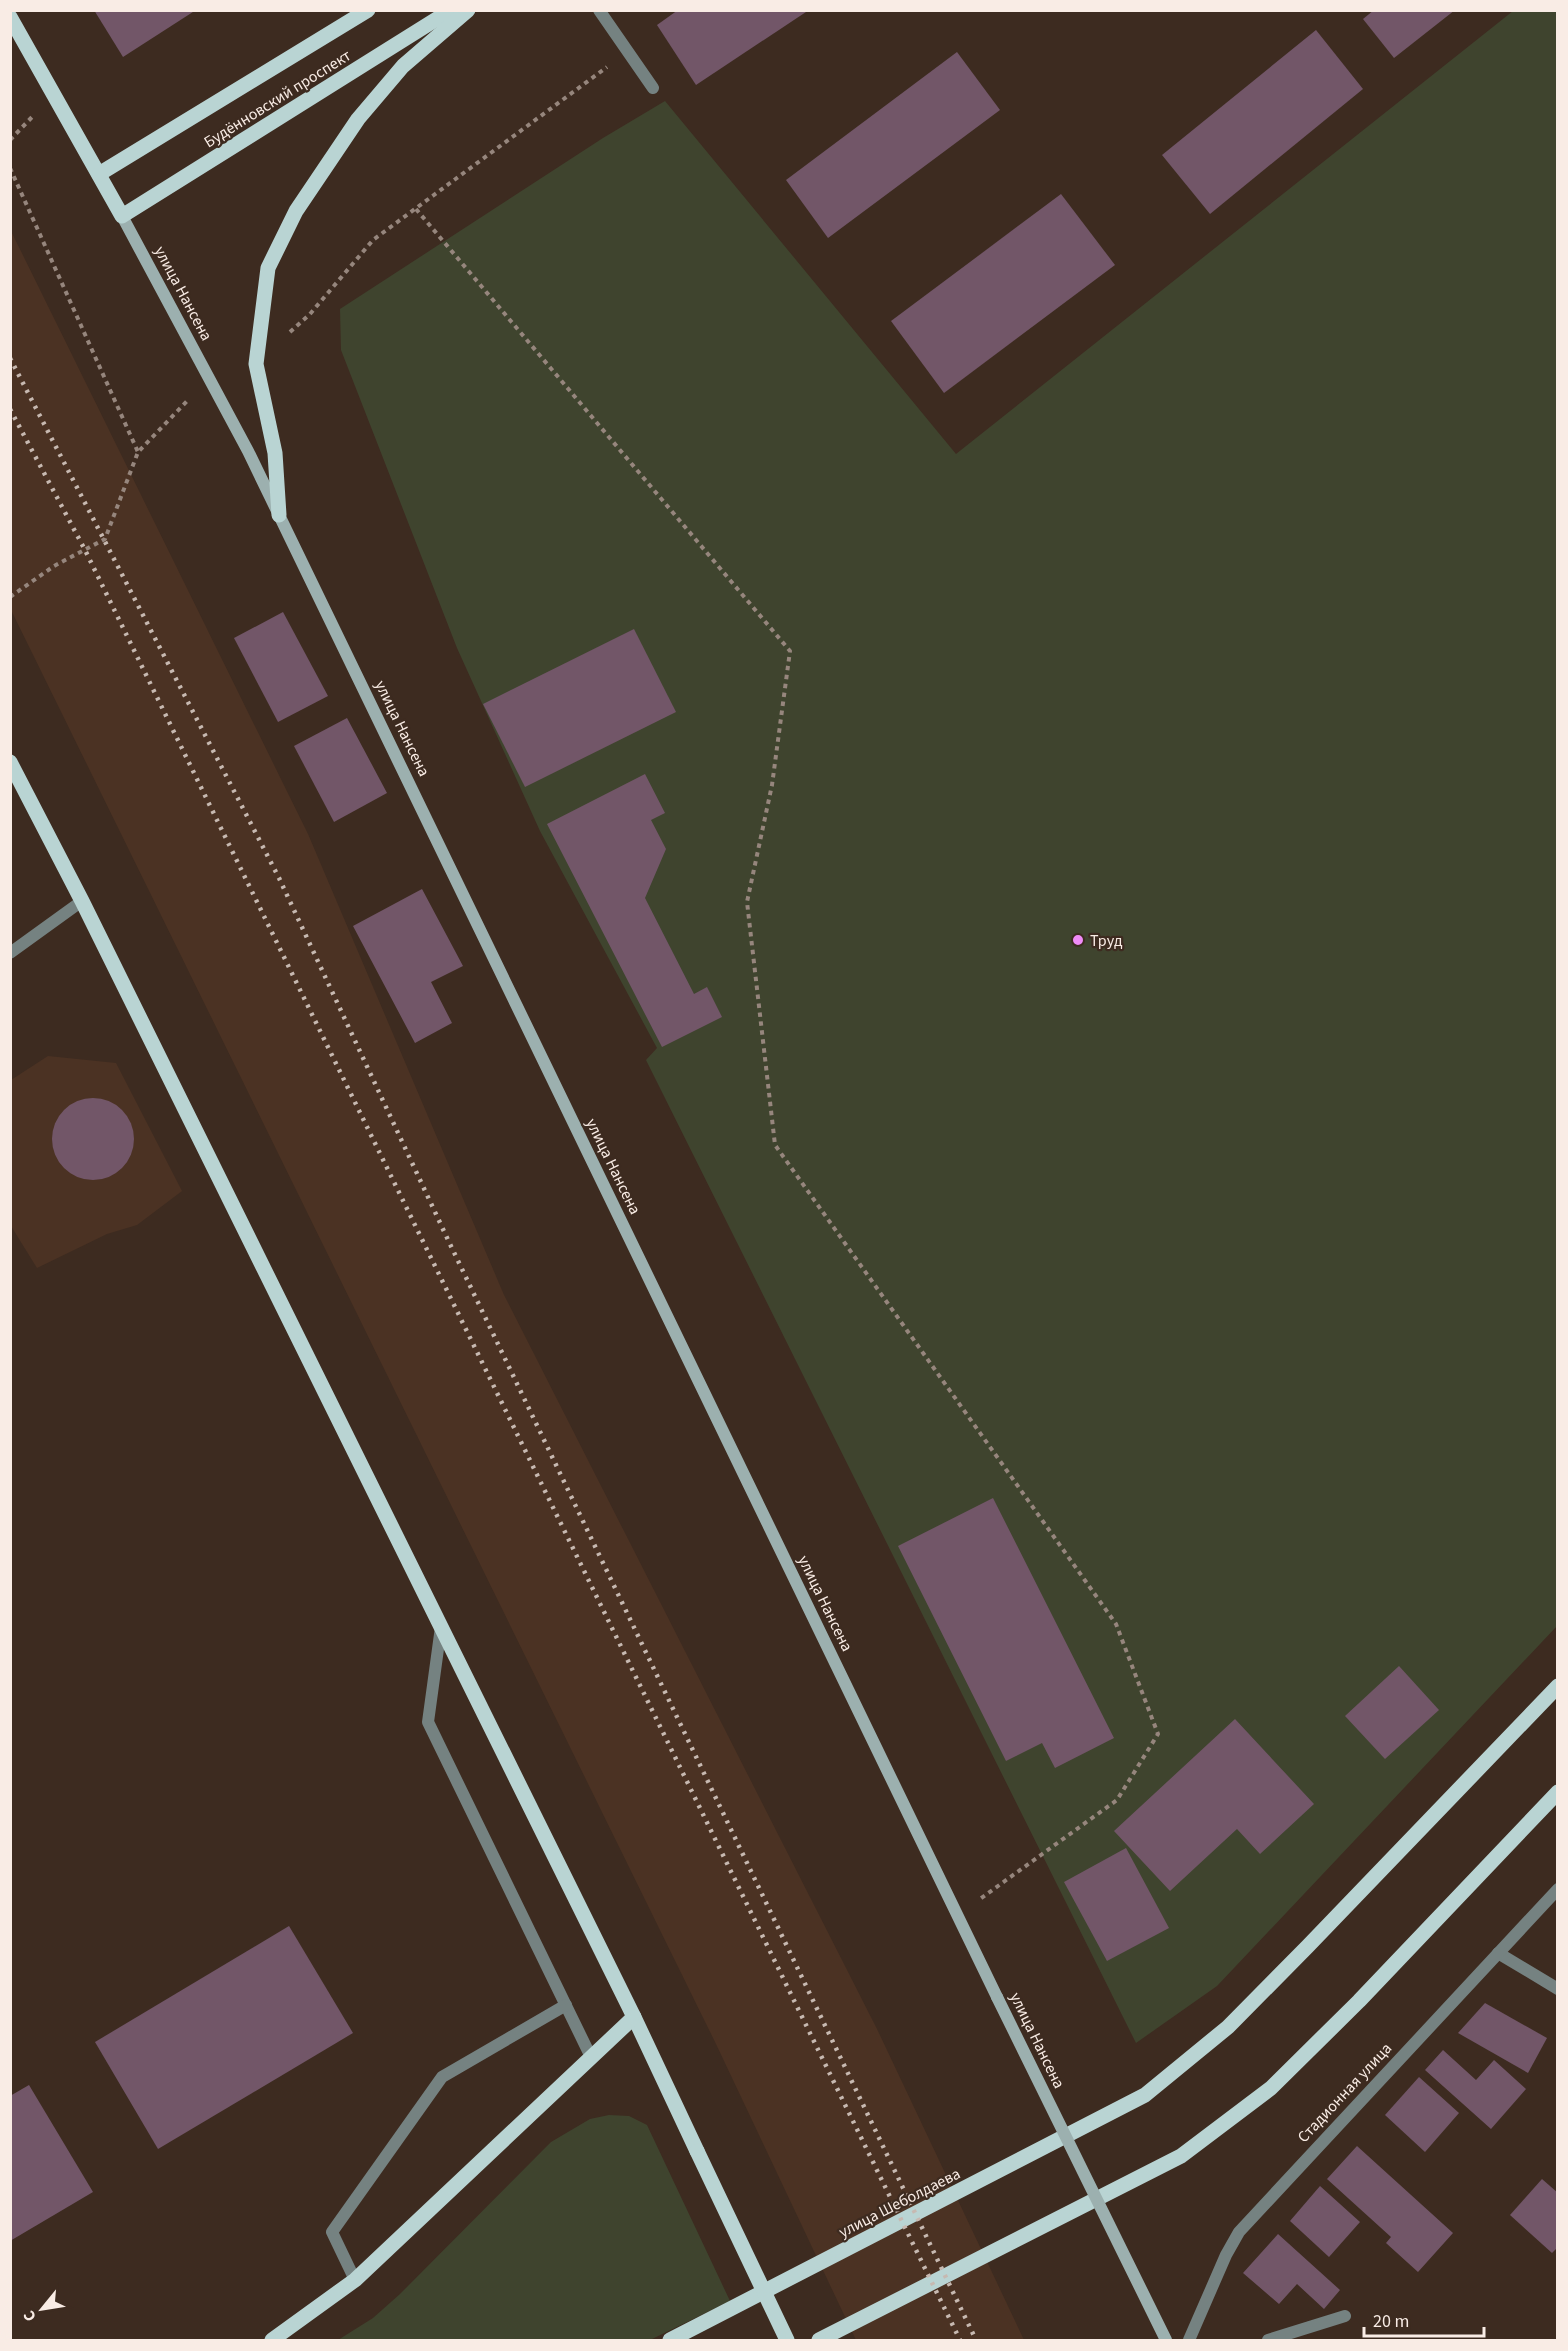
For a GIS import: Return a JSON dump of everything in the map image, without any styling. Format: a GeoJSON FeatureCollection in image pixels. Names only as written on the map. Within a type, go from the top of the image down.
{"type":"FeatureCollection","features":[{"type":"Feature","properties":{"kind":"main road","name":"Будённовский проспект"},"geometry":{"type":"LineString","coordinates":[[99,174],[368,10]]}},
{"type":"Feature","properties":{"kind":"main road","name":"Будённовский проспект"},"geometry":{"type":"LineString","coordinates":[[122,216],[451,10]]}},
{"type":"Feature","properties":{"kind":"main road"},"geometry":{"type":"LineString","coordinates":[[279,515],[275,453],[256,364],[268,268],[296,211],[358,119],[403,66],[468,10]]}},
{"type":"Feature","properties":{"kind":"main road","name":"улица Нансена"},"geometry":{"type":"LineString","coordinates":[[10,17],[99,174],[214,386],[279,515],[997,1997],[1166,2340]]}},
{"type":"Feature","properties":{"kind":"main road"},"geometry":{"type":"LineString","coordinates":[[10,762],[82,901],[634,2017],[787,2340]]}},
{"type":"Feature","properties":{"kind":"main road","name":"улица Шеболдаева"},"geometry":{"type":"LineString","coordinates":[[670,2340],[1145,2095],[1228,2027],[1317,1938],[1557,1686]]}},
{"type":"Feature","properties":{"kind":"main road"},"geometry":{"type":"LineString","coordinates":[[819,2340],[1181,2156],[1271,2088],[1359,2001],[1557,1792]]}},
{"type":"Feature","properties":{"kind":"main road"},"geometry":{"type":"LineString","coordinates":[[272,2340],[355,2280],[634,2017]]}},
{"type":"Feature","properties":{"kind":"street"},"geometry":{"type":"LineString","coordinates":[[599,10],[653,88]]}},
{"type":"Feature","properties":{"kind":"street"},"geometry":{"type":"LineString","coordinates":[[10,953],[82,901]]}},
{"type":"Feature","properties":{"kind":"street"},"geometry":{"type":"LineString","coordinates":[[441,1627],[428,1722],[591,2057]]}},
{"type":"Feature","properties":{"kind":"street","name":"Стадионная улица"},"geometry":{"type":"LineString","coordinates":[[1189,2340],[1226,2255],[1239,2232],[1557,1889]]}},
{"type":"Feature","properties":{"kind":"street"},"geometry":{"type":"LineString","coordinates":[[1498,1953],[1557,1989]]}},
{"type":"Feature","properties":{"kind":"street"},"geometry":{"type":"LineString","coordinates":[[355,2280],[332,2232],[442,2077],[566,2005]]}},
{"type":"Feature","properties":{"kind":"street"},"geometry":{"type":"LineString","coordinates":[[1268,2340],[1345,2316]]}},
{"type":"Feature","properties":{"kind":"path"},"geometry":{"type":"LineString","coordinates":[[256,364],[310,314],[374,240],[629,51]]}},
{"type":"Feature","properties":{"kind":"path"},"geometry":{"type":"LineString","coordinates":[[10,168],[138,452]]}},
{"type":"Feature","properties":{"kind":"path"},"geometry":{"type":"LineString","coordinates":[[416,209],[789,651],[772,785],[747,902],[775,1145],[1116,1624],[1158,1734],[1117,1800],[958,1916]]}},
{"type":"Feature","properties":{"kind":"path"},"geometry":{"type":"LineString","coordinates":[[10,597],[54,566],[105,539],[138,452],[185,401],[214,386]]}},
{"type":"Feature","properties":{"kind":"shaded area"},"geometry":{"type":"Polygon","coordinates":[[[10,229],[308,834],[504,1295],[877,2029],[1024,2340],[856,2340],[716,2044],[11,610],[10,229]]]}},
{"type":"Feature","properties":{"kind":"shaded area"},"geometry":{"type":"Polygon","coordinates":[[[48,1056],[116,1063],[182,1191],[137,1225],[107,1234],[37,1268],[11,1226],[11,1080],[48,1056]]]}},
{"type":"Feature","properties":{"kind":"green space","name":"Труд"},"geometry":{"type":"Polygon","coordinates":[[[1513,11],[1557,11],[1557,1626],[1217,1986],[1136,2043],[646,1060],[657,1048],[540,831],[457,648],[341,350],[340,309],[603,138],[665,101],[956,454],[1513,11]]]}},
{"type":"Feature","properties":{"kind":"green space"},"geometry":{"type":"Polygon","coordinates":[[[609,2115],[629,2116],[647,2125],[730,2301],[650,2340],[338,2340],[373,2318],[400,2294],[551,2142],[590,2119],[609,2115]]]}},
{"type":"Feature","properties":{"kind":"building"},"geometry":{"type":"Polygon","coordinates":[[[94,10],[196,10],[123,57],[94,10]]]}},
{"type":"Feature","properties":{"kind":"building"},"geometry":{"type":"Polygon","coordinates":[[[678,10],[809,10],[696,85],[657,25],[678,10]]]}},
{"type":"Feature","properties":{"kind":"building"},"geometry":{"type":"Polygon","coordinates":[[[1374,10],[1455,10],[1394,58],[1363,19],[1374,10]]]}},
{"type":"Feature","properties":{"kind":"building"},"geometry":{"type":"Polygon","coordinates":[[[1316,30],[1363,89],[1210,214],[1162,155],[1316,30]]]}},
{"type":"Feature","properties":{"kind":"building"},"geometry":{"type":"Polygon","coordinates":[[[957,52],[1000,110],[828,238],[786,180],[957,52]]]}},
{"type":"Feature","properties":{"kind":"building"},"geometry":{"type":"Polygon","coordinates":[[[1061,194],[1115,265],[944,393],[891,321],[1061,194]]]}},
{"type":"Feature","properties":{"kind":"building"},"geometry":{"type":"Polygon","coordinates":[[[283,612],[328,696],[278,722],[234,638],[283,612]]]}},
{"type":"Feature","properties":{"kind":"building"},"geometry":{"type":"Polygon","coordinates":[[[634,629],[676,712],[525,787],[483,704],[634,629]]]}},
{"type":"Feature","properties":{"kind":"building"},"geometry":{"type":"Polygon","coordinates":[[[347,718],[387,793],[334,822],[294,746],[347,718]]]}},
{"type":"Feature","properties":{"kind":"building"},"geometry":{"type":"Polygon","coordinates":[[[645,774],[665,813],[651,820],[666,849],[645,898],[694,994],[707,987],[722,1017],[662,1047],[547,824],[645,774]]]}},
{"type":"Feature","properties":{"kind":"building"},"geometry":{"type":"Polygon","coordinates":[[[422,889],[463,966],[431,982],[452,1023],[415,1043],[353,926],[422,889]]]}},
{"type":"Feature","properties":{"kind":"building"},"geometry":{"type":"Polygon","coordinates":[[[85,1098],[101,1098],[116,1105],[127,1116],[134,1131],[131,1155],[122,1168],[101,1180],[85,1180],[70,1173],[59,1162],[52,1147],[52,1131],[59,1116],[70,1105],[85,1098]]]}},
{"type":"Feature","properties":{"kind":"building"},"geometry":{"type":"Polygon","coordinates":[[[993,1498],[1114,1738],[1055,1768],[1042,1743],[1006,1761],[898,1546],[993,1498]]]}},
{"type":"Feature","properties":{"kind":"building"},"geometry":{"type":"Polygon","coordinates":[[[1399,1666],[1439,1710],[1385,1759],[1345,1716],[1399,1666]]]}},
{"type":"Feature","properties":{"kind":"building"},"geometry":{"type":"Polygon","coordinates":[[[1235,1719],[1314,1804],[1260,1854],[1237,1829],[1170,1891],[1114,1831],[1235,1719]]]}},
{"type":"Feature","properties":{"kind":"building"},"geometry":{"type":"Polygon","coordinates":[[[1126,1848],[1169,1928],[1107,1961],[1064,1882],[1126,1848]]]}},
{"type":"Feature","properties":{"kind":"building"},"geometry":{"type":"Polygon","coordinates":[[[289,1926],[353,2033],[158,2149],[95,2042],[289,1926]]]}},
{"type":"Feature","properties":{"kind":"building"},"geometry":{"type":"Polygon","coordinates":[[[1485,2003],[1547,2038],[1528,2073],[1458,2033],[1485,2003]]]}},
{"type":"Feature","properties":{"kind":"building"},"geometry":{"type":"Polygon","coordinates":[[[1443,2050],[1476,2080],[1494,2060],[1526,2089],[1491,2129],[1425,2070],[1443,2050]]]}},
{"type":"Feature","properties":{"kind":"building"},"geometry":{"type":"Polygon","coordinates":[[[1419,2077],[1459,2113],[1425,2152],[1385,2115],[1419,2077]]]}},
{"type":"Feature","properties":{"kind":"building"},"geometry":{"type":"Polygon","coordinates":[[[29,2085],[93,2192],[10,2241],[10,2096],[29,2085]]]}},
{"type":"Feature","properties":{"kind":"building"},"geometry":{"type":"Polygon","coordinates":[[[1357,2146],[1453,2233],[1418,2272],[1386,2243],[1391,2237],[1327,2179],[1357,2146]]]}},
{"type":"Feature","properties":{"kind":"building"},"geometry":{"type":"Polygon","coordinates":[[[1542,2179],[1558,2193],[1558,2247],[1552,2253],[1510,2215],[1542,2179]]]}},
{"type":"Feature","properties":{"kind":"building"},"geometry":{"type":"Polygon","coordinates":[[[1320,2186],[1360,2222],[1329,2257],[1290,2221],[1320,2186]]]}},
{"type":"Feature","properties":{"kind":"building"},"geometry":{"type":"Polygon","coordinates":[[[1278,2234],[1340,2290],[1324,2309],[1297,2284],[1279,2304],[1243,2273],[1278,2234]]]}},
{"type":"Feature","properties":{"kind":"railway"},"geometry":{"type":"LineString","coordinates":[[10,358],[279,878],[449,1242],[976,2340]]}},
{"type":"Feature","properties":{"kind":"railway"},"geometry":{"type":"LineString","coordinates":[[10,409],[85,550],[960,2340]]}},
{"type":"Feature","properties":{"kind":"place","name":"Труд"},"geometry":{"type":"Point","coordinates":[1078,940]}}]}
